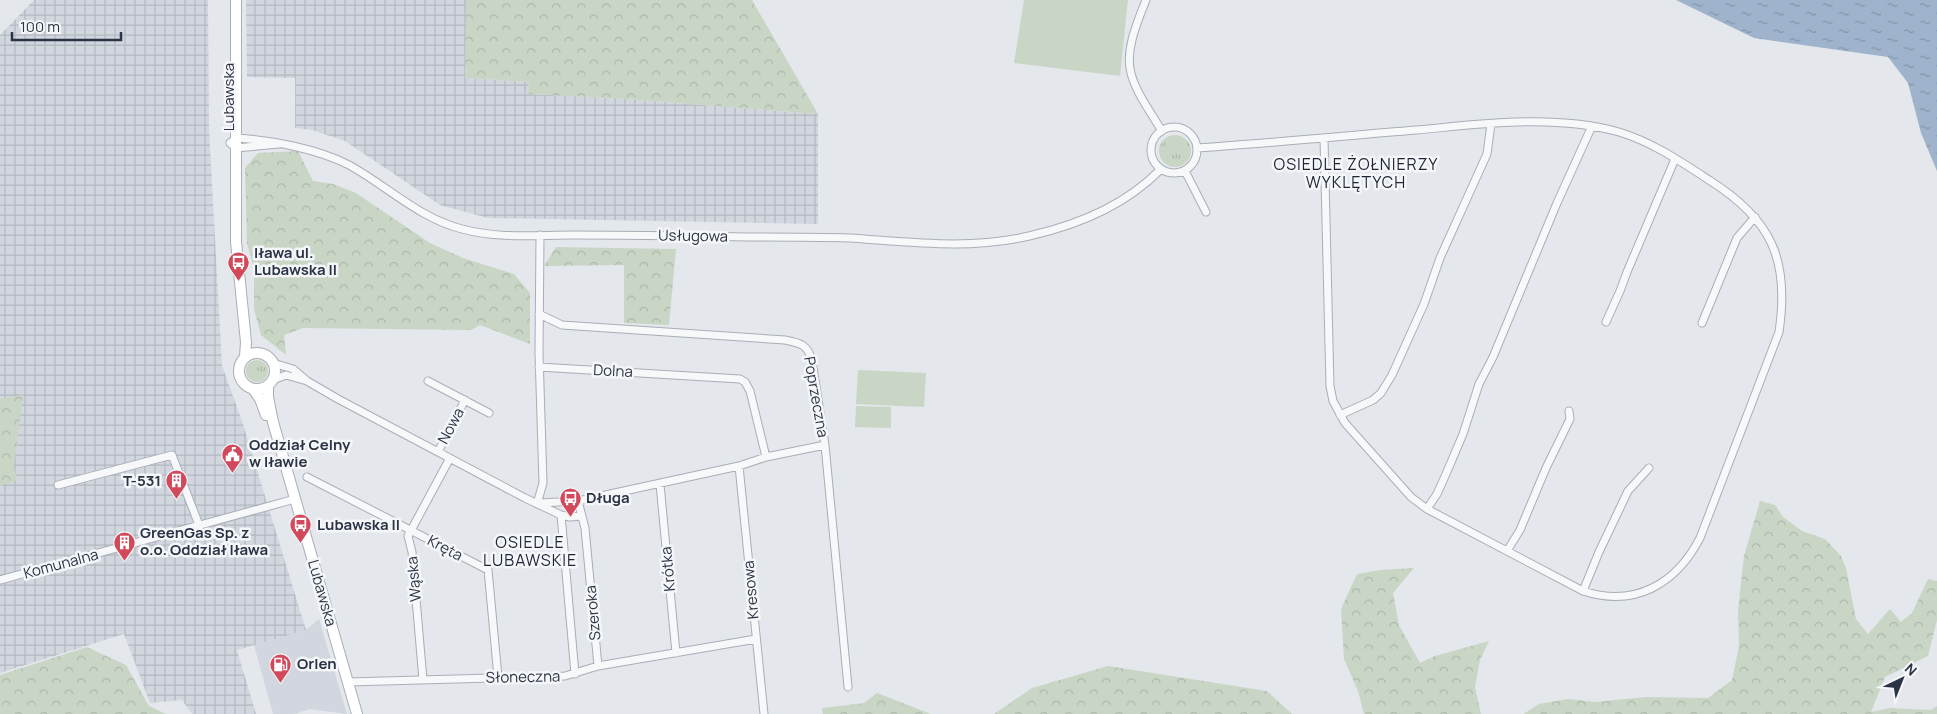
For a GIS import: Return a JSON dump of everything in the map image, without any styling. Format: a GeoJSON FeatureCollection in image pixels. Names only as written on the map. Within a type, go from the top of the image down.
{"type":"FeatureCollection","features":[{"type":"Feature","properties":{"kind":"main road","name":"Lubawska"},"geometry":{"type":"LineString","coordinates":[[229,0],[236,242],[246,342],[245,357]]}},
{"type":"Feature","properties":{"kind":"main road","name":"Lubawska"},"geometry":{"type":"LineString","coordinates":[[234,143],[236,0]]}},
{"type":"Feature","properties":{"kind":"main road","name":"Lubawska"},"geometry":{"type":"LineString","coordinates":[[242,311],[253,341],[261,353]]}},
{"type":"Feature","properties":{"kind":"main road"},"geometry":{"type":"LineString","coordinates":[[253,353],[261,353],[270,358],[275,371],[270,382],[261,388],[253,389],[244,384],[239,376],[239,366],[245,357],[253,353]]}},
{"type":"Feature","properties":{"kind":"main road","name":"Lubawska"},"geometry":{"type":"LineString","coordinates":[[270,382],[268,397],[273,422],[292,500],[350,714]]}},
{"type":"Feature","properties":{"kind":"main road","name":"Lubawska"},"geometry":{"type":"LineString","coordinates":[[253,389],[260,399],[272,432],[357,714]]}},
{"type":"Feature","properties":{"kind":"main road"},"geometry":{"type":"LineString","coordinates":[[339,676],[345,682],[348,682]]}},
{"type":"Feature","properties":{"kind":"street"},"geometry":{"type":"LineString","coordinates":[[1146,0],[1130,43],[1129,69],[1137,92],[1162,131]]}},
{"type":"Feature","properties":{"kind":"street"},"geometry":{"type":"LineString","coordinates":[[1197,148],[1491,124],[1548,123],[1592,126],[1648,142],[1733,196],[1754,217],[1767,234],[1778,262],[1782,283],[1783,305],[1779,332],[1700,538],[1683,565],[1672,576],[1657,586],[1621,597],[1605,596],[1583,591],[1427,509],[1411,497],[1353,432],[1340,415],[1333,401],[1330,386],[1324,138]]}},
{"type":"Feature","properties":{"kind":"street"},"geometry":{"type":"LineString","coordinates":[[1340,415],[1373,400],[1381,393],[1392,375],[1424,304],[1440,258],[1487,154],[1491,124]]}},
{"type":"Feature","properties":{"kind":"street"},"geometry":{"type":"LineString","coordinates":[[1427,509],[1437,494],[1446,474],[1463,434],[1479,384],[1494,356],[1557,203],[1592,126]]}},
{"type":"Feature","properties":{"kind":"street"},"geometry":{"type":"LineString","coordinates":[[1171,128],[1182,129],[1191,135],[1197,148],[1197,155],[1192,165],[1185,171],[1172,173],[1161,169],[1154,162],[1151,151],[1154,140],[1162,131],[1171,128]]}},
{"type":"Feature","properties":{"kind":"street","name":"Usługowa"},"geometry":{"type":"LineString","coordinates":[[234,143],[254,139],[316,152],[347,164],[438,220],[459,228],[506,237],[847,238],[972,244],[1030,236],[1076,223],[1133,194],[1161,169]]}},
{"type":"Feature","properties":{"kind":"street"},"geometry":{"type":"LineString","coordinates":[[1606,322],[1675,158]]}},
{"type":"Feature","properties":{"kind":"street"},"geometry":{"type":"LineString","coordinates":[[1185,171],[1206,212]]}},
{"type":"Feature","properties":{"kind":"street"},"geometry":{"type":"LineString","coordinates":[[1702,322],[1737,238],[1754,217]]}},
{"type":"Feature","properties":{"kind":"street"},"geometry":{"type":"LineString","coordinates":[[536,504],[543,483],[539,367],[540,236]]}},
{"type":"Feature","properties":{"kind":"street","name":"Poprzeczna"},"geometry":{"type":"LineString","coordinates":[[539,314],[562,325],[800,343],[810,352],[825,445],[848,687]]}},
{"type":"Feature","properties":{"kind":"street"},"geometry":{"type":"LineString","coordinates":[[273,363],[293,369],[307,381],[338,399],[536,504],[570,518],[581,516]]}},
{"type":"Feature","properties":{"kind":"street","name":"Dolna"},"geometry":{"type":"LineString","coordinates":[[539,367],[740,379],[745,382],[750,391],[766,456]]}},
{"type":"Feature","properties":{"kind":"street"},"geometry":{"type":"LineString","coordinates":[[270,382],[286,376],[307,381]]}},
{"type":"Feature","properties":{"kind":"street","name":"Nowa"},"geometry":{"type":"LineString","coordinates":[[428,381],[489,413]]}},
{"type":"Feature","properties":{"kind":"street","name":"Nowa"},"geometry":{"type":"LineString","coordinates":[[438,452],[465,400]]}},
{"type":"Feature","properties":{"kind":"street"},"geometry":{"type":"LineString","coordinates":[[1507,551],[1520,530],[1546,468],[1570,419],[1569,411]]}},
{"type":"Feature","properties":{"kind":"street"},"geometry":{"type":"LineString","coordinates":[[536,504],[578,501],[739,466],[766,456],[825,445]]}},
{"type":"Feature","properties":{"kind":"street"},"geometry":{"type":"LineString","coordinates":[[58,485],[172,455],[199,525]]}},
{"type":"Feature","properties":{"kind":"street"},"geometry":{"type":"LineString","coordinates":[[411,530],[450,458]]}},
{"type":"Feature","properties":{"kind":"street","name":"Kresowa"},"geometry":{"type":"LineString","coordinates":[[739,466],[764,714]]}},
{"type":"Feature","properties":{"kind":"street"},"geometry":{"type":"LineString","coordinates":[[1583,591],[1628,491],[1649,468]]}},
{"type":"Feature","properties":{"kind":"street","name":"Kręta"},"geometry":{"type":"LineString","coordinates":[[307,476],[488,570],[498,677]]}},
{"type":"Feature","properties":{"kind":"street","name":"Krótka"},"geometry":{"type":"LineString","coordinates":[[660,484],[676,653]]}},
{"type":"Feature","properties":{"kind":"street","name":"Komunalna"},"geometry":{"type":"LineString","coordinates":[[0,580],[292,500]]}},
{"type":"Feature","properties":{"kind":"street","name":"Szeroka"},"geometry":{"type":"LineString","coordinates":[[578,501],[585,528],[598,666]]}},
{"type":"Feature","properties":{"kind":"street","name":"Szeroka"},"geometry":{"type":"LineString","coordinates":[[561,515],[575,674]]}},
{"type":"Feature","properties":{"kind":"street","name":"Wąska"},"geometry":{"type":"LineString","coordinates":[[411,530],[408,536],[412,552],[423,680]]}},
{"type":"Feature","properties":{"kind":"street","name":"Słoneczna"},"geometry":{"type":"LineString","coordinates":[[348,682],[565,676],[598,666],[756,639]]}},
{"type":"Feature","properties":{"kind":"shaded area"},"geometry":{"type":"Polygon","coordinates":[[[34,0],[208,0],[209,129],[222,366],[242,421],[306,630],[237,650],[256,714],[192,714],[182,700],[150,703],[124,634],[0,673],[0,35],[34,0]]]}},
{"type":"Feature","properties":{"kind":"shaded area"},"geometry":{"type":"Polygon","coordinates":[[[246,0],[466,0],[466,78],[529,82],[528,94],[612,98],[818,114],[818,224],[488,218],[440,205],[345,141],[312,130],[295,128],[295,78],[247,77],[246,0]]]}},
{"type":"Feature","properties":{"kind":"shaded area"},"geometry":{"type":"Polygon","coordinates":[[[319,619],[347,714],[309,709],[295,714],[273,714],[254,645],[306,630],[319,619]]]}},
{"type":"Feature","properties":{"kind":"green space"},"geometry":{"type":"Polygon","coordinates":[[[466,0],[752,0],[818,114],[612,98],[528,94],[529,82],[465,78],[466,0]]]}},
{"type":"Feature","properties":{"kind":"green space"},"geometry":{"type":"Polygon","coordinates":[[[1024,0],[1128,0],[1120,76],[1014,63],[1024,0]]]}},
{"type":"Feature","properties":{"kind":"green space"},"geometry":{"type":"Polygon","coordinates":[[[1175,135],[1181,136],[1186,140],[1190,145],[1190,157],[1186,162],[1181,166],[1175,167],[1169,166],[1164,162],[1160,157],[1159,151],[1160,145],[1164,140],[1169,136],[1175,135]]]}},
{"type":"Feature","properties":{"kind":"green space"},"geometry":{"type":"Polygon","coordinates":[[[298,151],[313,181],[333,184],[356,193],[430,243],[463,258],[514,274],[530,293],[530,344],[480,325],[471,330],[303,328],[284,335],[286,355],[261,335],[254,309],[254,269],[247,243],[245,168],[258,153],[298,151]]]}},
{"type":"Feature","properties":{"kind":"green space"},"geometry":{"type":"Polygon","coordinates":[[[556,247],[676,249],[669,325],[624,323],[624,265],[544,266],[556,247]]]}},
{"type":"Feature","properties":{"kind":"green space"},"geometry":{"type":"Polygon","coordinates":[[[257,360],[265,363],[268,371],[265,379],[257,382],[249,379],[246,371],[249,363],[257,360]]]}},
{"type":"Feature","properties":{"kind":"green space"},"geometry":{"type":"Polygon","coordinates":[[[858,370],[926,373],[924,407],[856,404],[858,370]]]}},
{"type":"Feature","properties":{"kind":"green space"},"geometry":{"type":"Polygon","coordinates":[[[23,395],[14,466],[17,480],[0,486],[0,399],[23,395]]]}},
{"type":"Feature","properties":{"kind":"green space"},"geometry":{"type":"Polygon","coordinates":[[[856,406],[891,407],[891,428],[855,427],[856,406]]]}},
{"type":"Feature","properties":{"kind":"green space"},"geometry":{"type":"Polygon","coordinates":[[[1760,501],[1775,505],[1783,517],[1802,531],[1825,539],[1841,556],[1846,568],[1856,619],[1868,634],[1890,609],[1901,622],[1912,613],[1928,579],[1937,581],[1937,620],[1928,656],[1885,677],[1871,712],[1890,708],[1931,710],[1937,706],[1937,714],[1523,714],[1539,704],[1568,699],[1595,702],[1646,697],[1708,698],[1732,680],[1739,646],[1738,610],[1744,556],[1760,501]]]}},
{"type":"Feature","properties":{"kind":"green space"},"geometry":{"type":"Polygon","coordinates":[[[1414,568],[1393,593],[1399,625],[1420,663],[1435,656],[1489,641],[1480,660],[1475,687],[1481,714],[1364,714],[1358,691],[1344,659],[1341,609],[1357,574],[1414,568]]]}},
{"type":"Feature","properties":{"kind":"green space"},"geometry":{"type":"Polygon","coordinates":[[[87,647],[126,665],[149,706],[166,714],[0,714],[0,675],[87,647]]]}},
{"type":"Feature","properties":{"kind":"green space"},"geometry":{"type":"Polygon","coordinates":[[[1108,666],[1267,691],[1292,714],[994,714],[1032,688],[1108,666]]]}},
{"type":"Feature","properties":{"kind":"green space"},"geometry":{"type":"Polygon","coordinates":[[[877,693],[931,714],[823,714],[822,708],[864,703],[877,693]]]}},
{"type":"Feature","properties":{"kind":"water"},"geometry":{"type":"Polygon","coordinates":[[[1676,0],[1937,0],[1937,171],[1921,133],[1908,83],[1888,57],[1754,38],[1676,0]]]}},
{"type":"Feature","properties":{"kind":"place","name":"Iława ul. Lubawska II"},"geometry":{"type":"Point","coordinates":[238,281]}},
{"type":"Feature","properties":{"kind":"place","name":"Oddział Celny w Iławie"},"geometry":{"type":"Point","coordinates":[233,473]}},
{"type":"Feature","properties":{"kind":"place","name":"T-531"},"geometry":{"type":"Point","coordinates":[177,500]}},
{"type":"Feature","properties":{"kind":"place","name":"Długa"},"geometry":{"type":"Point","coordinates":[570,517]}},
{"type":"Feature","properties":{"kind":"place","name":"Lubawska II"},"geometry":{"type":"Point","coordinates":[301,544]}},
{"type":"Feature","properties":{"kind":"place","name":"GreenGas Sp. z o.o. Oddział Iława"},"geometry":{"type":"Point","coordinates":[124,561]}},
{"type":"Feature","properties":{"kind":"place","name":"Orlen"},"geometry":{"type":"Point","coordinates":[281,683]}},
{"type":"Feature","properties":{"kind":"district","name":"OSIEDLE ŻOŁNIERZY WYKLĘTYCH"},"geometry":{"type":"Point","coordinates":[1356,173]}},
{"type":"Feature","properties":{"kind":"district","name":"OSIEDLE LUBAWSKIE"},"geometry":{"type":"Point","coordinates":[530,551]}}]}
